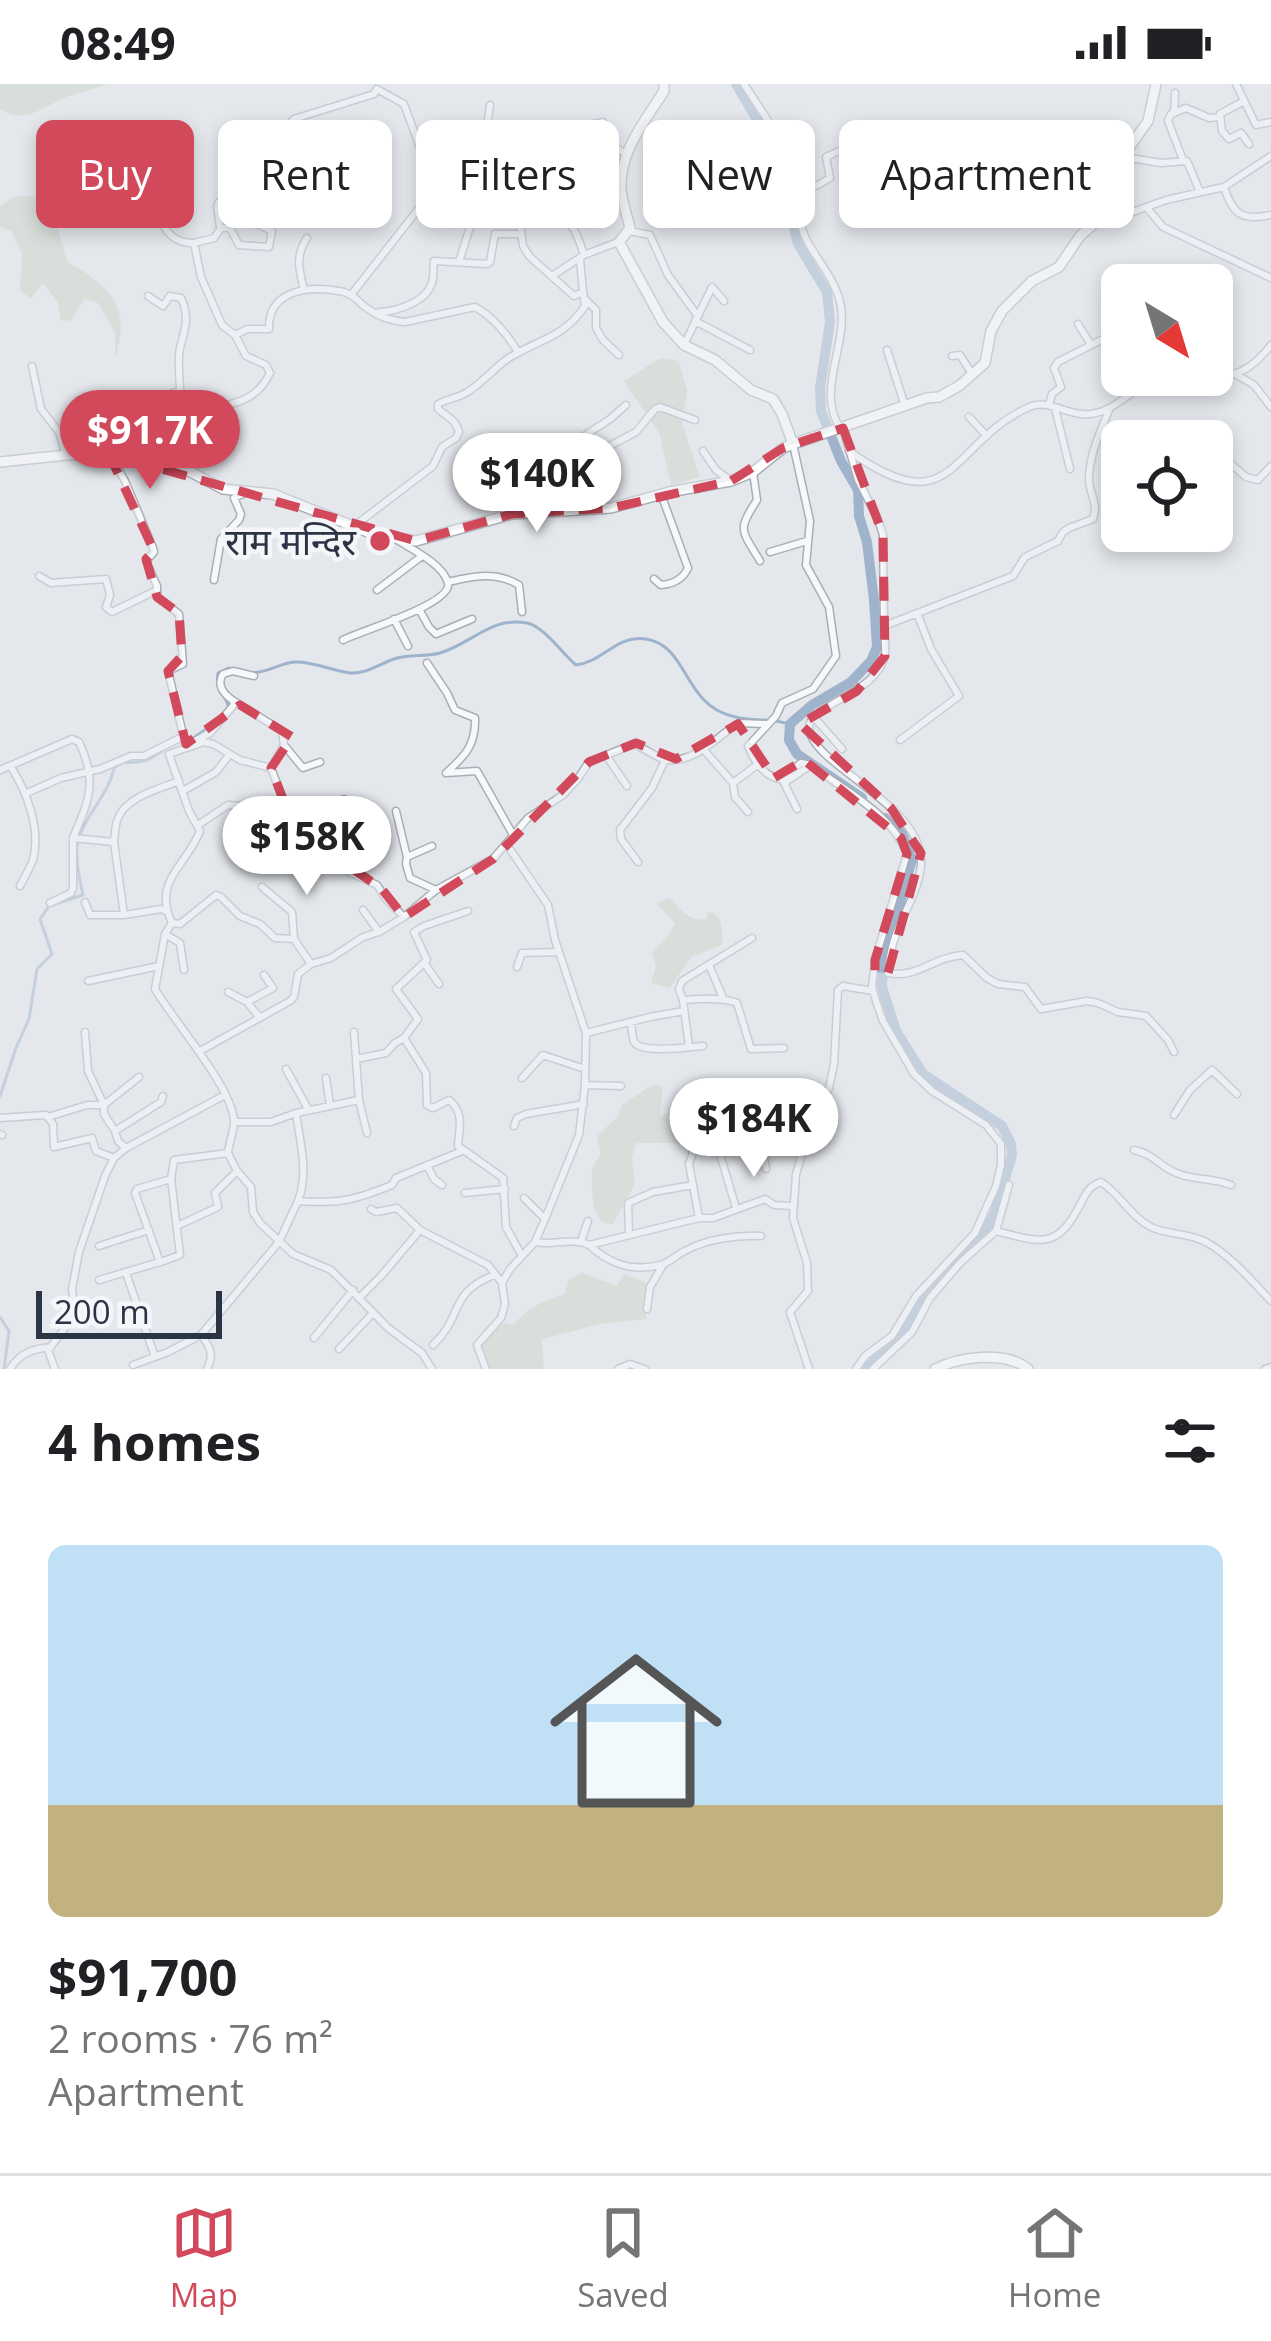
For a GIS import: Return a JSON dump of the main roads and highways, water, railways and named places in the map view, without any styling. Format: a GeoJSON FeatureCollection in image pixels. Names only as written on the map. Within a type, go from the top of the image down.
{"type":"FeatureCollection","features":[{"type":"Feature","properties":{"kind":"waterway"},"geometry":{"type":"LineString","coordinates":[[736,84],[769,140],[798,244],[827,292],[830,322],[821,411],[858,490],[874,600],[877,647],[871,661],[851,682],[790,724],[789,740],[797,754],[862,798]]}},
{"type":"Feature","properties":{"kind":"waterway"},"geometry":{"type":"LineString","coordinates":[[250,673],[295,662],[362,672],[399,657],[440,653],[503,623],[527,623],[576,665],[627,641],[657,642],[673,655],[710,706],[733,716],[766,720]]}},
{"type":"Feature","properties":{"kind":"waterway"},"geometry":{"type":"LineString","coordinates":[[229,668],[218,673],[217,679],[229,708]]}},
{"type":"Feature","properties":{"kind":"waterway"},"geometry":{"type":"LineString","coordinates":[[776,721],[790,724]]}},
{"type":"Feature","properties":{"kind":"waterway"},"geometry":{"type":"LineString","coordinates":[[192,739],[215,723]]}},
{"type":"Feature","properties":{"kind":"waterway"},"geometry":{"type":"LineString","coordinates":[[0,1096],[29,1019],[37,969],[52,954],[40,919],[49,906],[83,895],[77,846],[114,768],[122,762],[144,761],[163,750]]}},
{"type":"Feature","properties":{"kind":"waterway"},"geometry":{"type":"LineString","coordinates":[[866,1369],[906,1328],[931,1287],[984,1233],[1012,1155],[1002,1126],[923,1074],[896,1031],[882,987],[883,962],[912,860],[902,834],[885,818]]}},
{"type":"Feature","properties":{"kind":"waterway"},"geometry":{"type":"LineString","coordinates":[[0,1317],[9,1331],[4,1369]]}},
{"type":"Feature","properties":{"kind":"place","name":"राम मन्दिर"},"geometry":{"type":"Point","coordinates":[380,541]}}]}
